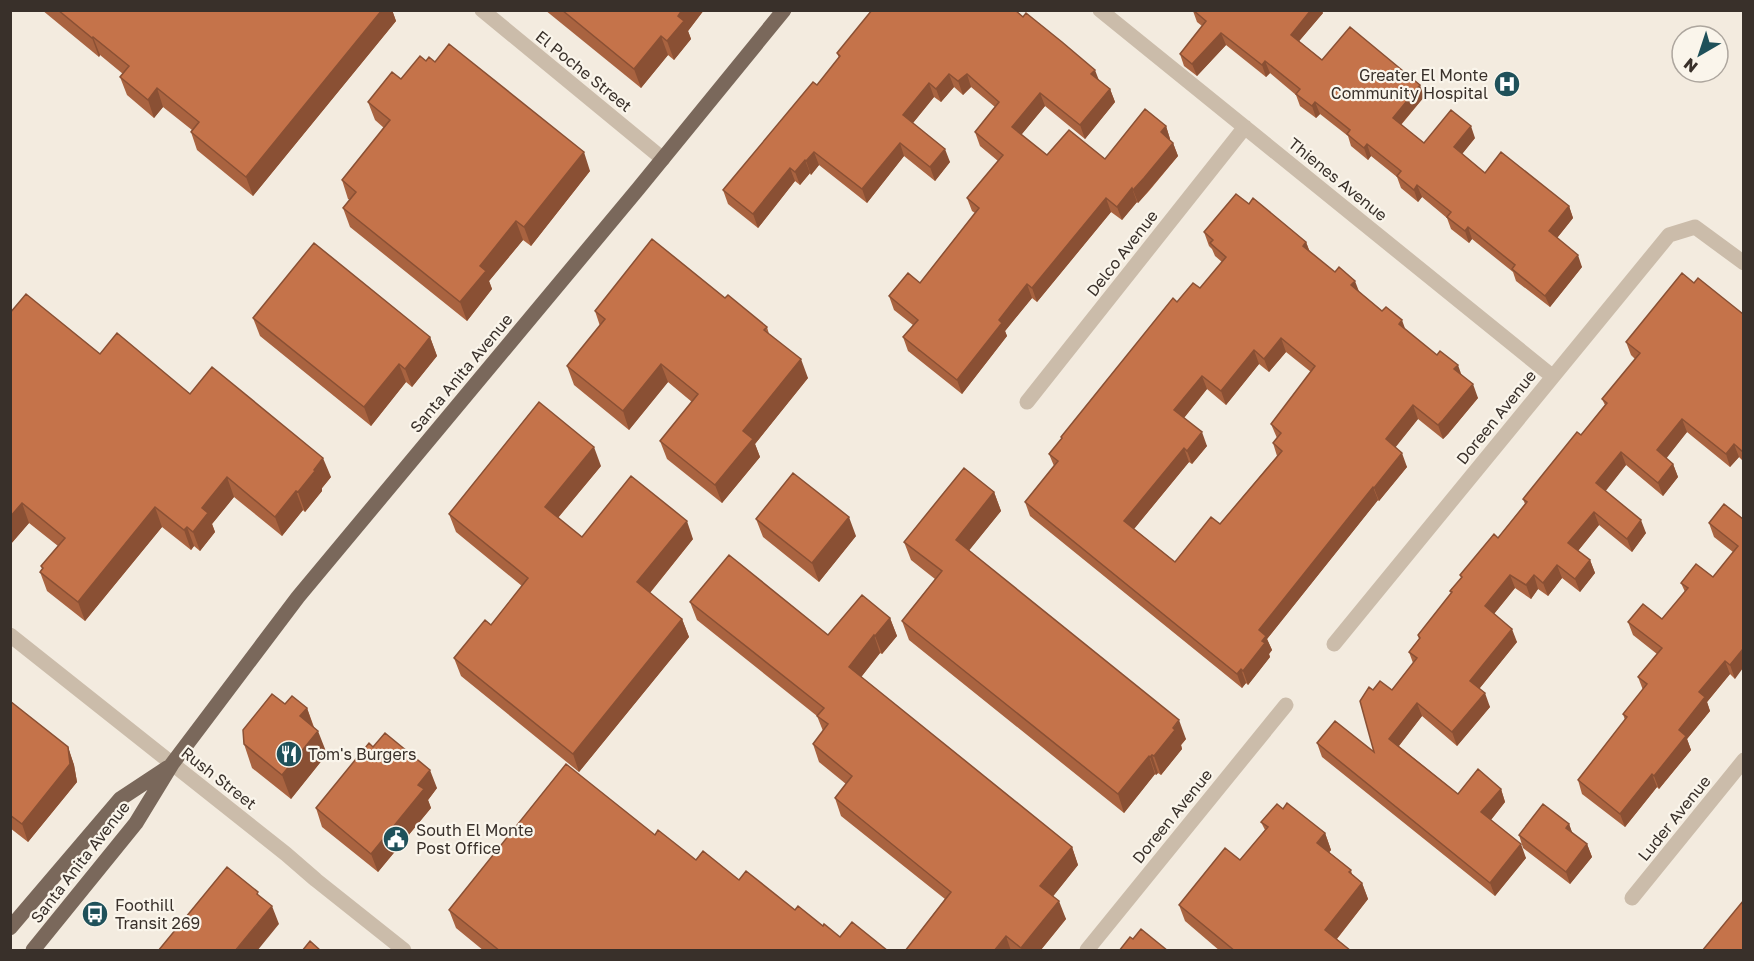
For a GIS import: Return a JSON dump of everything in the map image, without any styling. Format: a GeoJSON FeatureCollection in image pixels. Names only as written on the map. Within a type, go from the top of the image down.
{"type":"FeatureCollection","features":[{"type":"Feature","properties":{"kind":"main road","name":"Santa Anita Avenue"},"geometry":{"type":"LineString","coordinates":[[33,951],[136,823],[172,764],[298,597],[663,159],[784,10]]}},
{"type":"Feature","properties":{"kind":"main road","name":"Santa Anita Avenue"},"geometry":{"type":"LineString","coordinates":[[10,928],[120,799],[172,764]]}},
{"type":"Feature","properties":{"kind":"street","name":"El Poche Street"},"geometry":{"type":"LineString","coordinates":[[482,10],[663,159]]}},
{"type":"Feature","properties":{"kind":"street","name":"Thienes Avenue"},"geometry":{"type":"LineString","coordinates":[[1100,10],[1552,376]]}},
{"type":"Feature","properties":{"kind":"street","name":"Delco Avenue"},"geometry":{"type":"LineString","coordinates":[[1027,402],[1245,127]]}},
{"type":"Feature","properties":{"kind":"street","name":"Doreen Avenue"},"geometry":{"type":"LineString","coordinates":[[1334,644],[1669,235],[1695,227],[1743,263]]}},
{"type":"Feature","properties":{"kind":"street","name":"Rush Street"},"geometry":{"type":"LineString","coordinates":[[10,635],[286,854],[404,951]]}},
{"type":"Feature","properties":{"kind":"street","name":"Doreen Avenue"},"geometry":{"type":"LineString","coordinates":[[1087,951],[1286,705]]}},
{"type":"Feature","properties":{"kind":"street","name":"Luder Avenue"},"geometry":{"type":"LineString","coordinates":[[1632,898],[1743,760]]}},
{"type":"Feature","properties":{"kind":"building"},"geometry":{"type":"Polygon","coordinates":[[[58,10],[382,10],[246,177],[191,132],[199,122],[157,88],[148,100],[120,77],[129,66],[58,10]]]}},
{"type":"Feature","properties":{"kind":"building"},"geometry":{"type":"Polygon","coordinates":[[[562,10],[682,10],[678,16],[684,21],[667,41],[661,36],[634,69],[562,10]]]}},
{"type":"Feature","properties":{"kind":"building"},"geometry":{"type":"Polygon","coordinates":[[[872,10],[1015,10],[1023,17],[1026,13],[1062,42],[1095,70],[1091,74],[1110,89],[1080,125],[1040,93],[1012,127],[1047,155],[1069,130],[1105,159],[1145,109],[1166,126],[1161,132],[1173,143],[1117,207],[1106,198],[1032,288],[1027,284],[999,320],[1002,323],[957,380],[903,337],[918,320],[889,296],[908,273],[920,283],[979,208],[967,198],[1003,155],[975,132],[999,102],[967,74],[958,81],[949,74],[936,89],[929,83],[903,115],[945,149],[930,167],[900,143],[862,189],[814,152],[795,172],[790,168],[753,214],[723,190],[813,82],[817,85],[840,56],[837,53],[872,10]]]}},
{"type":"Feature","properties":{"kind":"building"},"geometry":{"type":"Polygon","coordinates":[[[1193,10],[1311,10],[1291,35],[1322,60],[1350,27],[1420,85],[1393,118],[1424,143],[1451,110],[1471,126],[1454,147],[1485,173],[1501,152],[1569,206],[1549,231],[1578,255],[1545,296],[1512,269],[1515,265],[1468,227],[1465,231],[1447,217],[1451,212],[1417,185],[1414,190],[1397,176],[1401,171],[1367,144],[1364,148],[1347,134],[1350,130],[1315,102],[1312,106],[1296,94],[1300,89],[1265,61],[1262,65],[1221,33],[1192,64],[1180,54],[1206,21],[1193,10]]]}},
{"type":"Feature","properties":{"kind":"building"},"geometry":{"type":"Polygon","coordinates":[[[449,44],[584,152],[524,227],[516,221],[480,266],[486,271],[460,302],[343,208],[356,192],[342,180],[390,120],[368,102],[392,72],[401,79],[420,56],[426,61],[429,57],[435,62],[449,44]]]}},
{"type":"Feature","properties":{"kind":"building"},"geometry":{"type":"Polygon","coordinates":[[[1236,194],[1249,204],[1253,198],[1306,242],[1303,246],[1335,272],[1339,267],[1355,281],[1351,285],[1382,311],[1386,307],[1402,320],[1399,324],[1437,355],[1440,351],[1458,365],[1454,369],[1473,384],[1438,425],[1413,405],[1386,439],[1402,453],[1259,630],[1266,636],[1262,641],[1265,643],[1243,671],[1241,669],[1237,674],[1025,502],[1058,461],[1049,454],[1061,437],[1173,298],[1177,302],[1193,283],[1200,288],[1226,257],[1210,243],[1213,240],[1204,232],[1236,194]],[[1281,338],[1264,359],[1254,350],[1221,391],[1202,376],[1174,410],[1202,432],[1187,451],[1184,448],[1124,521],[1175,562],[1211,517],[1220,524],[1282,451],[1273,443],[1281,433],[1271,424],[1315,366],[1281,338]]]}},
{"type":"Feature","properties":{"kind":"building"},"geometry":{"type":"Polygon","coordinates":[[[652,239],[725,298],[728,295],[767,327],[764,330],[801,359],[743,431],[753,439],[715,485],[660,441],[698,394],[661,364],[623,411],[567,366],[605,319],[595,311],[652,239]]]}},
{"type":"Feature","properties":{"kind":"building"},"geometry":{"type":"Polygon","coordinates":[[[314,243],[430,337],[405,369],[399,364],[364,407],[253,318],[314,243]]]}},
{"type":"Feature","properties":{"kind":"building"},"geometry":{"type":"Polygon","coordinates":[[[1682,273],[1694,283],[1698,278],[1743,314],[1743,452],[1734,444],[1726,454],[1682,419],[1657,450],[1673,464],[1658,483],[1621,452],[1596,483],[1641,520],[1627,539],[1594,512],[1568,543],[1590,560],[1575,579],[1557,565],[1543,583],[1534,575],[1526,585],[1510,575],[1485,606],[1512,629],[1470,681],[1485,693],[1452,732],[1417,703],[1389,739],[1458,794],[1478,769],[1501,789],[1481,812],[1521,844],[1490,883],[1317,743],[1335,721],[1374,752],[1360,701],[1369,687],[1373,690],[1380,681],[1392,690],[1417,658],[1409,652],[1420,638],[1418,635],[1452,592],[1450,591],[1462,577],[1460,575],[1494,534],[1498,538],[1527,502],[1523,499],[1577,432],[1581,435],[1607,403],[1602,399],[1640,353],[1626,342],[1682,273]]]}},
{"type":"Feature","properties":{"kind":"building"},"geometry":{"type":"Polygon","coordinates":[[[26,294],[100,354],[117,333],[190,394],[212,367],[323,458],[298,492],[296,491],[275,517],[227,477],[202,508],[208,513],[193,532],[187,527],[184,530],[155,507],[78,602],[40,572],[43,568],[41,566],[65,538],[22,503],[10,517],[10,313],[26,294]]]}},
{"type":"Feature","properties":{"kind":"building"},"geometry":{"type":"Polygon","coordinates":[[[539,402],[594,447],[545,507],[582,537],[631,476],[687,521],[637,582],[682,619],[573,754],[454,658],[485,620],[491,625],[528,578],[449,514],[539,402]]]}},
{"type":"Feature","properties":{"kind":"building"},"geometry":{"type":"Polygon","coordinates":[[[964,468],[994,492],[956,540],[1179,720],[1173,728],[1175,730],[1154,756],[1149,756],[1118,794],[902,621],[942,571],[904,542],[964,468]]]}},
{"type":"Feature","properties":{"kind":"building"},"geometry":{"type":"Polygon","coordinates":[[[793,473],[849,517],[812,563],[756,519],[793,473]]]}},
{"type":"Feature","properties":{"kind":"building"},"geometry":{"type":"Polygon","coordinates":[[[1724,504],[1743,519],[1743,649],[1730,665],[1725,661],[1699,692],[1705,697],[1679,730],[1686,736],[1620,814],[1578,780],[1627,717],[1623,714],[1647,684],[1638,677],[1662,648],[1628,622],[1643,604],[1662,619],[1688,588],[1681,583],[1696,564],[1713,577],[1738,546],[1709,523],[1724,504]]]}},
{"type":"Feature","properties":{"kind":"building"},"geometry":{"type":"Polygon","coordinates":[[[729,555],[828,635],[862,595],[890,618],[849,667],[1072,847],[1040,886],[1059,901],[1021,948],[1006,936],[994,951],[905,951],[951,892],[835,798],[852,776],[813,744],[828,724],[817,716],[824,708],[690,602],[729,555]]]}},
{"type":"Feature","properties":{"kind":"building"},"geometry":{"type":"Polygon","coordinates":[[[272,694],[285,704],[292,696],[307,708],[300,716],[318,731],[282,775],[244,744],[243,730],[272,694]]]}},
{"type":"Feature","properties":{"kind":"building"},"geometry":{"type":"Polygon","coordinates":[[[10,701],[68,747],[70,764],[22,824],[10,815],[10,701]]]}},
{"type":"Feature","properties":{"kind":"building"},"geometry":{"type":"Polygon","coordinates":[[[385,733],[430,770],[418,785],[424,789],[371,854],[316,808],[369,743],[373,747],[385,733]]]}},
{"type":"Feature","properties":{"kind":"building"},"geometry":{"type":"Polygon","coordinates":[[[566,764],[655,835],[658,830],[696,860],[703,851],[739,880],[746,871],[795,910],[798,906],[840,937],[852,922],[888,951],[500,951],[449,910],[566,764]]]}},
{"type":"Feature","properties":{"kind":"building"},"geometry":{"type":"Polygon","coordinates":[[[1287,803],[1325,833],[1317,843],[1351,870],[1349,872],[1362,883],[1325,930],[1351,951],[1235,951],[1179,905],[1225,848],[1240,860],[1268,827],[1261,822],[1277,804],[1283,809],[1287,803]]]}},
{"type":"Feature","properties":{"kind":"building"},"geometry":{"type":"Polygon","coordinates":[[[1543,804],[1569,824],[1566,828],[1587,844],[1566,872],[1519,835],[1543,804]]]}},
{"type":"Feature","properties":{"kind":"building"},"geometry":{"type":"Polygon","coordinates":[[[227,867],[272,906],[235,951],[158,951],[227,867]]]}},
{"type":"Feature","properties":{"kind":"building"},"geometry":{"type":"Polygon","coordinates":[[[1743,901],[1743,951],[1702,951],[1743,901]]]}},
{"type":"Feature","properties":{"kind":"building"},"geometry":{"type":"Polygon","coordinates":[[[1141,929],[1168,951],[1119,951],[1130,937],[1133,939],[1141,929]]]}},
{"type":"Feature","properties":{"kind":"building"},"geometry":{"type":"Polygon","coordinates":[[[310,941],[321,951],[302,951],[310,941]]]}},
{"type":"Feature","properties":{"kind":"place","name":"Greater El Monte Community Hospital"},"geometry":{"type":"Point","coordinates":[1507,84]}},
{"type":"Feature","properties":{"kind":"place","name":"Tom's Burgers"},"geometry":{"type":"Point","coordinates":[289,754]}},
{"type":"Feature","properties":{"kind":"place","name":"South El Monte Post Office"},"geometry":{"type":"Point","coordinates":[396,839]}},
{"type":"Feature","properties":{"kind":"place","name":"Foothill Transit 269"},"geometry":{"type":"Point","coordinates":[95,914]}}]}
